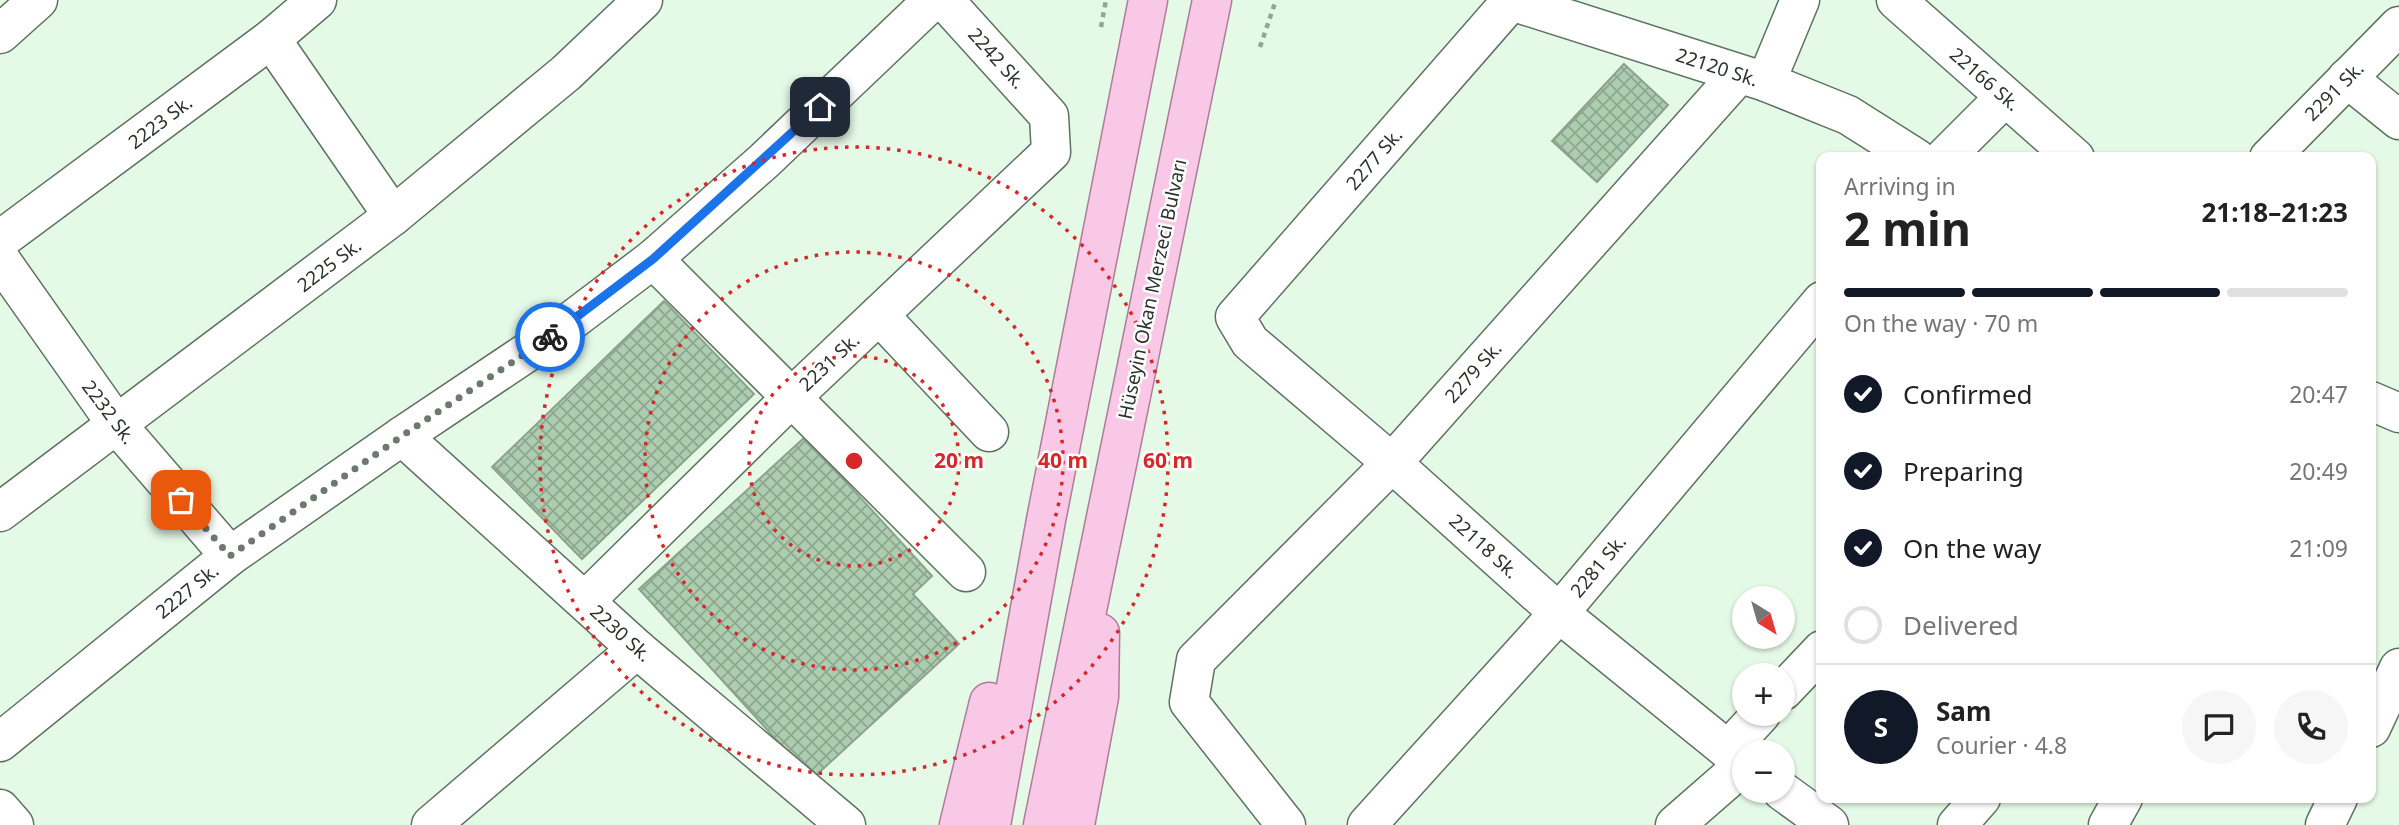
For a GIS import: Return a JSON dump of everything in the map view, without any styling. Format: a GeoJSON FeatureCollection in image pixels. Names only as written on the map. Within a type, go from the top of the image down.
{"type":"FeatureCollection","features":[{"type":"Feature","properties":{"kind":"main road"},"geometry":{"type":"LineString","coordinates":[[991,825],[1046,520],[1148,0]]}},
{"type":"Feature","properties":{"kind":"main road","name":"Hüseyin Okan Merzeci Bulvarı"},"geometry":{"type":"LineString","coordinates":[[1043,825],[1212,0]]}},
{"type":"Feature","properties":{"kind":"main road"},"geometry":{"type":"LineString","coordinates":[[960,825],[996,673],[1046,520]]}},
{"type":"Feature","properties":{"kind":"main road"},"geometry":{"type":"LineString","coordinates":[[1074,825],[1099,697],[1101,537]]}},
{"type":"Feature","properties":{"kind":"street"},"geometry":{"type":"LineString","coordinates":[[0,34],[38,0]]}},
{"type":"Feature","properties":{"kind":"street","name":"2223 Sk."},"geometry":{"type":"LineString","coordinates":[[0,240],[271,39],[317,0]]}},
{"type":"Feature","properties":{"kind":"street","name":"2225 Sk."},"geometry":{"type":"LineString","coordinates":[[0,512],[393,216],[566,73],[643,0]]}},
{"type":"Feature","properties":{"kind":"street","name":"2227 Sk."},"geometry":{"type":"LineString","coordinates":[[0,742],[230,556],[550,337],[653,259],[764,161],[933,0]]}},
{"type":"Feature","properties":{"kind":"street","name":"2242 Sk."},"geometry":{"type":"LineString","coordinates":[[944,0],[1049,116]]}},
{"type":"Feature","properties":{"kind":"street","name":"2279 Sk."},"geometry":{"type":"LineString","coordinates":[[1286,825],[1189,702],[1196,660],[1392,463],[1752,78],[1800,0]]}},
{"type":"Feature","properties":{"kind":"street","name":"22166 Sk."},"geometry":{"type":"LineString","coordinates":[[1896,0],[2069,152]]}},
{"type":"Feature","properties":{"kind":"street","name":"22120 Sk."},"geometry":{"type":"LineString","coordinates":[[1511,1],[1752,78],[1848,115],[1907,152]]}},
{"type":"Feature","properties":{"kind":"street","name":"2277 Sk."},"geometry":{"type":"LineString","coordinates":[[1235,317],[1511,1]]}},
{"type":"Feature","properties":{"kind":"street","name":"2291 Sk."},"geometry":{"type":"LineString","coordinates":[[2275,152],[2399,26]]}},
{"type":"Feature","properties":{"kind":"street"},"geometry":{"type":"LineString","coordinates":[[271,39],[393,216]]}},
{"type":"Feature","properties":{"kind":"street"},"geometry":{"type":"LineString","coordinates":[[2347,78],[2399,120]]}},
{"type":"Feature","properties":{"kind":"street"},"geometry":{"type":"LineString","coordinates":[[1950,152],[2005,97]]}},
{"type":"Feature","properties":{"kind":"street","name":"2231 Sk."},"geometry":{"type":"LineString","coordinates":[[585,601],[792,397],[1051,152],[1049,116]]}},
{"type":"Feature","properties":{"kind":"street","name":"2232 Sk."},"geometry":{"type":"LineString","coordinates":[[0,259],[117,425],[230,556]]}},
{"type":"Feature","properties":{"kind":"street"},"geometry":{"type":"LineString","coordinates":[[653,259],[965,572]]}},
{"type":"Feature","properties":{"kind":"street","name":"2281 Sk."},"geometry":{"type":"LineString","coordinates":[[1367,825],[1559,613],[1816,308]]}},
{"type":"Feature","properties":{"kind":"street"},"geometry":{"type":"LineString","coordinates":[[879,315],[989,432]]}},
{"type":"Feature","properties":{"kind":"street","name":"22118 Sk."},"geometry":{"type":"LineString","coordinates":[[1235,317],[1250,342],[1392,463],[1559,613],[1732,754]]}},
{"type":"Feature","properties":{"kind":"street"},"geometry":{"type":"LineString","coordinates":[[2376,403],[2399,414]]}},
{"type":"Feature","properties":{"kind":"street","name":"2230 Sk."},"geometry":{"type":"LineString","coordinates":[[402,436],[637,649],[846,825]]}},
{"type":"Feature","properties":{"kind":"street"},"geometry":{"type":"LineString","coordinates":[[431,825],[637,649]]}},
{"type":"Feature","properties":{"kind":"street"},"geometry":{"type":"LineString","coordinates":[[1795,678],[1816,656]]}},
{"type":"Feature","properties":{"kind":"street"},"geometry":{"type":"LineString","coordinates":[[2376,717],[2399,668]]}},
{"type":"Feature","properties":{"kind":"street"},"geometry":{"type":"LineString","coordinates":[[1675,825],[1732,761]]}},
{"type":"Feature","properties":{"kind":"street"},"geometry":{"type":"LineString","coordinates":[[1795,800],[1829,825]]}},
{"type":"Feature","properties":{"kind":"street"},"geometry":{"type":"LineString","coordinates":[[1957,825],[1977,803]]}},
{"type":"Feature","properties":{"kind":"street"},"geometry":{"type":"LineString","coordinates":[[2108,825],[2120,803]]}},
{"type":"Feature","properties":{"kind":"street"},"geometry":{"type":"LineString","coordinates":[[2325,825],[2336,803]]}},
{"type":"Feature","properties":{"kind":"street"},"geometry":{"type":"LineString","coordinates":[[0,809],[14,825]]}},
{"type":"Feature","properties":{"kind":"path"},"geometry":{"type":"LineString","coordinates":[[1101,27],[1106,0]]}},
{"type":"Feature","properties":{"kind":"path"},"geometry":{"type":"LineString","coordinates":[[1260,47],[1276,0]]}},
{"type":"Feature","properties":{"kind":"building"},"geometry":{"type":"Polygon","coordinates":[[[1624,64],[1668,105],[1597,182],[1552,141],[1624,64]]]}},
{"type":"Feature","properties":{"kind":"building"},"geometry":{"type":"Polygon","coordinates":[[[664,301],[754,394],[582,559],[492,467],[664,301]]]}},
{"type":"Feature","properties":{"kind":"building"},"geometry":{"type":"Polygon","coordinates":[[[805,437],[932,576],[913,594],[959,644],[812,779],[639,589],[805,437]]]}},
{"type":"Feature","properties":{"kind":"way so far"},"geometry":{"type":"LineString","coordinates":[[181,500],[230,556],[550,337]]}},
{"type":"Feature","properties":{"kind":"route"},"geometry":{"type":"LineString","coordinates":[[550,337],[653,259],[764,161],[820,107]]}}]}
